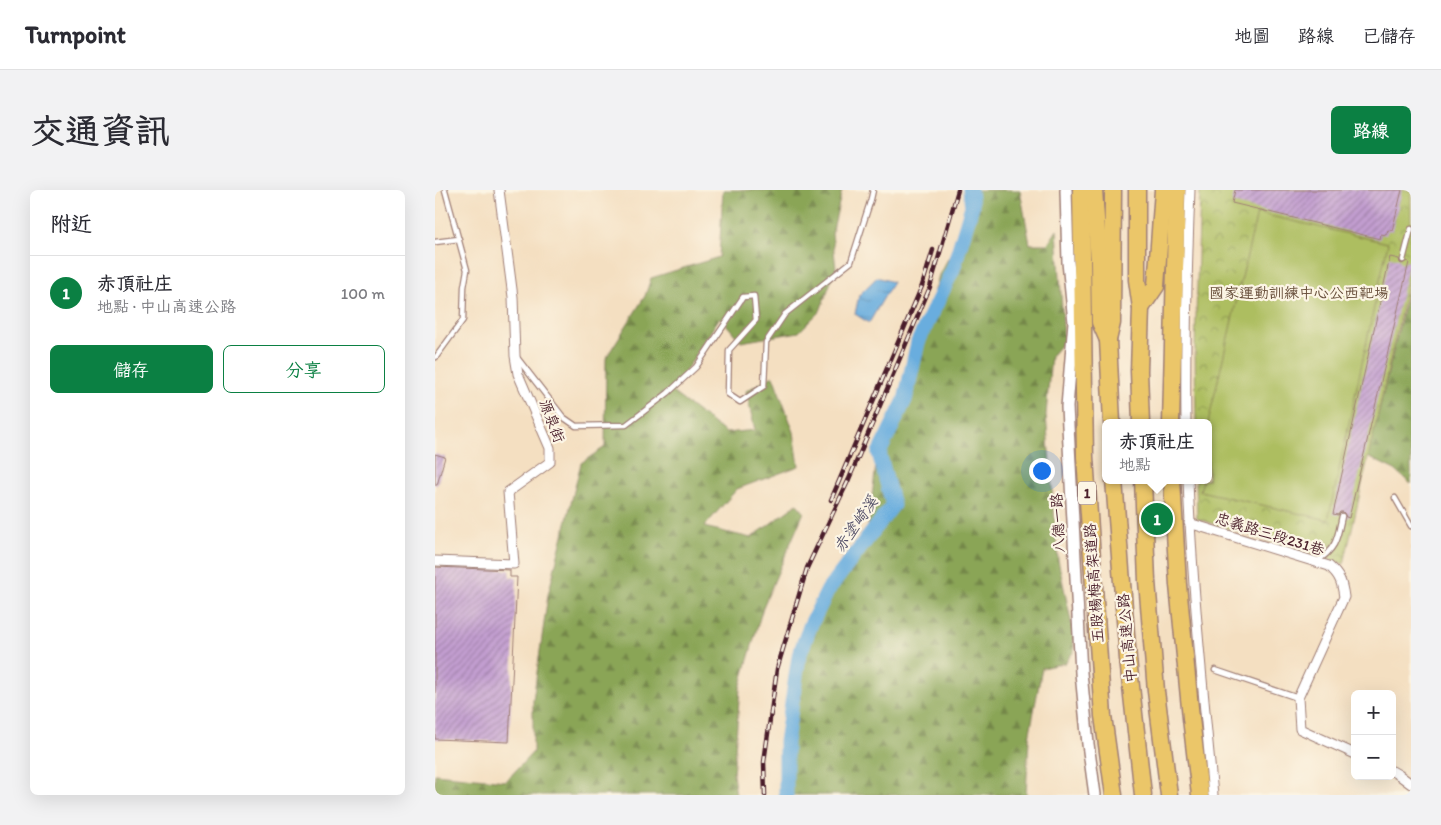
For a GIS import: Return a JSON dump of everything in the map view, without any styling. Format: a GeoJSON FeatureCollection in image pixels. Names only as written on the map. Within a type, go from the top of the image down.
{"type":"FeatureCollection","features":[{"type":"Feature","properties":{"kind":"highway","name":"五股楊梅高架道路"},"geometry":{"type":"LineString","coordinates":[[1081,190],[1085,457],[1103,716],[1114,795]]}},
{"type":"Feature","properties":{"kind":"highway"},"geometry":{"type":"LineString","coordinates":[[1094,190],[1100,322],[1108,340]]}},
{"type":"Feature","properties":{"kind":"highway"},"geometry":{"type":"LineString","coordinates":[[1111,419],[1108,340],[1112,323],[1113,190]]}},
{"type":"Feature","properties":{"kind":"highway"},"geometry":{"type":"LineString","coordinates":[[1137,190],[1137,280],[1141,308],[1139,371],[1141,419]]}},
{"type":"Feature","properties":{"kind":"highway"},"geometry":{"type":"LineString","coordinates":[[1141,308],[1156,286],[1163,190]]}},
{"type":"Feature","properties":{"kind":"highway"},"geometry":{"type":"LineString","coordinates":[[1171,419],[1177,190]]}},
{"type":"Feature","properties":{"kind":"highway","name":"中山高速公路"},"geometry":{"type":"LineString","coordinates":[[1114,484],[1128,659],[1143,795]]}},
{"type":"Feature","properties":{"kind":"highway","name":"中山高速公路"},"geometry":{"type":"LineString","coordinates":[[1143,484],[1148,590],[1156,691],[1169,795]]}},
{"type":"Feature","properties":{"kind":"highway"},"geometry":{"type":"LineString","coordinates":[[1172,484],[1178,585],[1200,795]]}},
{"type":"Feature","properties":{"kind":"street","name":"源泉街"},"geometry":{"type":"LineString","coordinates":[[435,561],[515,564],[508,492],[550,462],[550,448],[517,374],[513,297],[499,190]]}},
{"type":"Feature","properties":{"kind":"street","name":"八德一路"},"geometry":{"type":"LineString","coordinates":[[1066,190],[1068,262],[1074,322],[1067,407],[1081,673],[1095,795]]}},
{"type":"Feature","properties":{"kind":"street"},"geometry":{"type":"LineString","coordinates":[[1186,419],[1185,348],[1190,190]]}},
{"type":"Feature","properties":{"kind":"street"},"geometry":{"type":"LineString","coordinates":[[1188,484],[1189,523],[1213,795]]}},
{"type":"Feature","properties":{"kind":"street","name":"忠義路三段231巷"},"geometry":{"type":"LineString","coordinates":[[1189,523],[1329,566],[1337,573],[1343,584],[1344,597],[1298,698],[1300,729],[1351,752]]}},
{"type":"Feature","properties":{"kind":"street"},"geometry":{"type":"LineString","coordinates":[[1396,774],[1411,784]]}},
{"type":"Feature","properties":{"kind":"lane"},"geometry":{"type":"LineString","coordinates":[[435,357],[463,320],[464,287],[467,270],[445,190]]}},
{"type":"Feature","properties":{"kind":"lane"},"geometry":{"type":"LineString","coordinates":[[515,356],[563,417],[575,426],[626,425],[668,393],[696,367],[743,297],[754,296],[756,320],[729,350],[728,394],[740,402],[764,386],[767,342],[785,314],[851,262],[873,190]]}},
{"type":"Feature","properties":{"kind":"lane"},"geometry":{"type":"LineString","coordinates":[[1403,260],[1411,229]]}},
{"type":"Feature","properties":{"kind":"lane"},"geometry":{"type":"LineString","coordinates":[[435,242],[459,239]]}},
{"type":"Feature","properties":{"kind":"lane"},"geometry":{"type":"LineString","coordinates":[[1395,498],[1411,526]]}},
{"type":"Feature","properties":{"kind":"lane"},"geometry":{"type":"LineString","coordinates":[[1316,562],[1327,555],[1334,547],[1342,516]]}},
{"type":"Feature","properties":{"kind":"lane"},"geometry":{"type":"LineString","coordinates":[[1215,670],[1298,698]]}},
{"type":"Feature","properties":{"kind":"green space"},"geometry":{"type":"Polygon","coordinates":[[[723,190],[842,190],[832,234],[836,268],[820,311],[799,332],[741,342],[720,317],[672,392],[726,433],[755,430],[746,391],[773,376],[794,432],[799,466],[737,489],[704,527],[751,538],[797,504],[804,512],[763,607],[740,688],[733,775],[736,795],[435,795],[435,774],[506,781],[533,752],[533,700],[548,595],[581,463],[605,447],[606,358],[645,296],[651,278],[719,257],[723,190]]]}},
{"type":"Feature","properties":{"kind":"green space"},"geometry":{"type":"Polygon","coordinates":[[[971,190],[1020,190],[1030,244],[1048,244],[1057,230],[1064,341],[1051,356],[1046,415],[1058,560],[1073,630],[1074,651],[1065,663],[1042,668],[1029,738],[1026,795],[790,795],[791,736],[808,628],[867,534],[876,465],[919,351],[939,275],[975,211],[971,190]]]}},
{"type":"Feature","properties":{"kind":"green space","name":"國家運動訓練中心公西靶場"},"geometry":{"type":"Polygon","coordinates":[[[1200,190],[1411,190],[1411,268],[1344,564],[1197,519],[1196,484],[1212,484],[1212,419],[1196,419],[1195,348],[1200,190]]]}},
{"type":"Feature","properties":{"kind":"green space"},"geometry":{"type":"Polygon","coordinates":[[[1257,213],[1388,243],[1328,520],[1200,491],[1202,484],[1212,484],[1212,419],[1209,419],[1257,213]]]}},
{"type":"Feature","properties":{"kind":"green space"},"geometry":{"type":"Polygon","coordinates":[[[1411,277],[1411,484],[1395,470],[1368,457],[1411,277]]]}},
{"type":"Feature","properties":{"kind":"water"},"geometry":{"type":"Polygon","coordinates":[[[877,277],[893,282],[869,323],[855,314],[859,295],[877,277]]]}},
{"type":"Feature","properties":{"kind":"building"},"geometry":{"type":"Polygon","coordinates":[[[1235,190],[1402,190],[1392,231],[1388,230],[1386,235],[1381,234],[1380,239],[1232,203],[1235,190]]]}},
{"type":"Feature","properties":{"kind":"building"},"geometry":{"type":"Polygon","coordinates":[[[1390,257],[1399,259],[1402,264],[1407,261],[1409,262],[1349,518],[1343,512],[1340,512],[1338,515],[1333,514],[1390,257]]]}},
{"type":"Feature","properties":{"kind":"building"},"geometry":{"type":"Polygon","coordinates":[[[435,454],[445,457],[437,485],[435,485],[435,454]]]}},
{"type":"Feature","properties":{"kind":"building"},"geometry":{"type":"Polygon","coordinates":[[[435,567],[510,570],[510,577],[517,577],[509,742],[435,739],[435,567]]]}},
{"type":"Feature","properties":{"kind":"waterway","name":"赤塗崎溪"},"geometry":{"type":"LineString","coordinates":[[786,795],[786,742],[799,656],[811,624],[828,590],[893,505],[879,453],[905,400],[918,342],[953,269],[972,206],[970,190]]}},
{"type":"Feature","properties":{"kind":"railway"},"geometry":{"type":"LineString","coordinates":[[765,795],[764,762],[777,669],[807,568],[849,479],[930,287],[958,190]]}},
{"type":"Feature","properties":{"kind":"railway"},"geometry":{"type":"LineString","coordinates":[[831,500],[922,286],[933,250]]}},
{"type":"Feature","properties":{"kind":"place","name":"赤頂社庄"},"geometry":{"type":"Point","coordinates":[1157,519]}}]}
